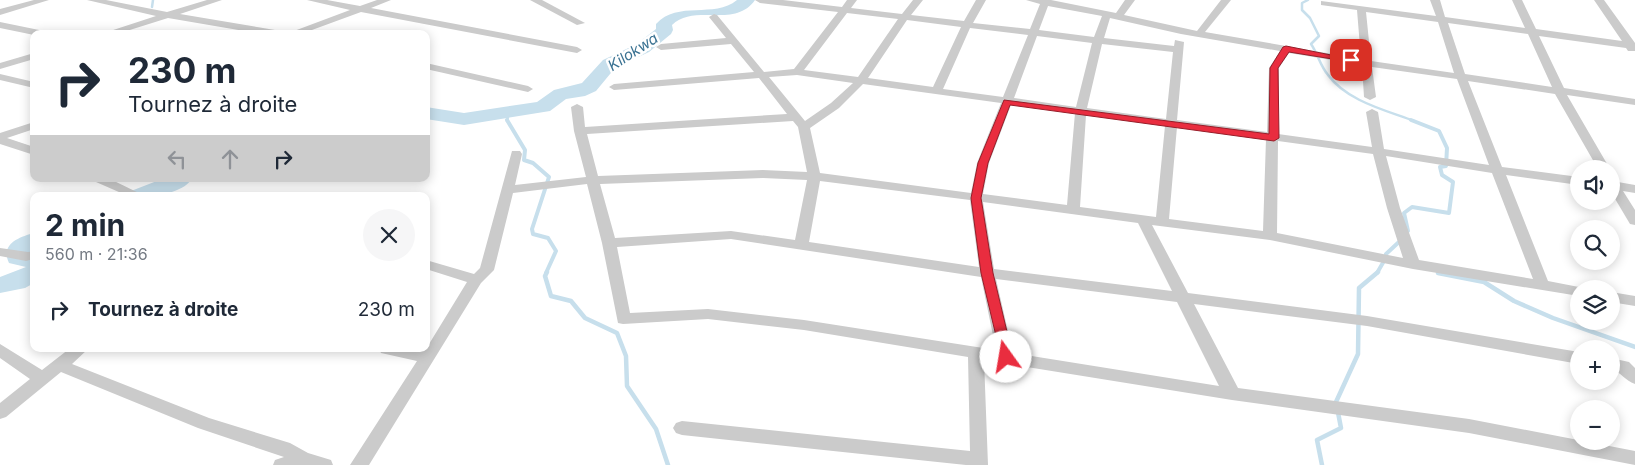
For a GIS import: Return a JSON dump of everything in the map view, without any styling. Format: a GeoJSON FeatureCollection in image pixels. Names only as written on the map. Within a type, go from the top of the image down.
{"type":"FeatureCollection","features":[{"type":"Feature","properties":{"kind":"street"},"geometry":{"type":"LineString","coordinates":[[0,12],[44,0]]}},
{"type":"Feature","properties":{"kind":"street"},"geometry":{"type":"LineString","coordinates":[[92,0],[257,30]]}},
{"type":"Feature","properties":{"kind":"street"},"geometry":{"type":"LineString","coordinates":[[119,30],[217,0]]}},
{"type":"Feature","properties":{"kind":"street"},"geometry":{"type":"LineString","coordinates":[[312,0],[578,50]]}},
{"type":"Feature","properties":{"kind":"street"},"geometry":{"type":"LineString","coordinates":[[302,30],[386,0]]}},
{"type":"Feature","properties":{"kind":"street"},"geometry":{"type":"LineString","coordinates":[[535,0],[580,23]]}},
{"type":"Feature","properties":{"kind":"street"},"geometry":{"type":"LineString","coordinates":[[760,0],[1178,50]]}},
{"type":"Feature","properties":{"kind":"street"},"geometry":{"type":"LineString","coordinates":[[797,72],[852,0]]}},
{"type":"Feature","properties":{"kind":"street"},"geometry":{"type":"LineString","coordinates":[[804,127],[826,113],[860,81],[918,0]]}},
{"type":"Feature","properties":{"kind":"street"},"geometry":{"type":"LineString","coordinates":[[937,91],[967,24],[981,0]]}},
{"type":"Feature","properties":{"kind":"street"},"geometry":{"type":"LineString","coordinates":[[1118,16],[1130,0]]}},
{"type":"Feature","properties":{"kind":"street"},"geometry":{"type":"LineString","coordinates":[[1199,34],[1226,0]]}},
{"type":"Feature","properties":{"kind":"street"},"geometry":{"type":"LineString","coordinates":[[1435,0],[1461,77],[1496,170],[1543,286]]}},
{"type":"Feature","properties":{"kind":"street"},"geometry":{"type":"LineString","coordinates":[[1517,0],[1560,92],[1599,160]]}},
{"type":"Feature","properties":{"kind":"street"},"geometry":{"type":"LineString","coordinates":[[1599,0],[1633,48]]}},
{"type":"Feature","properties":{"kind":"street"},"geometry":{"type":"LineString","coordinates":[[1006,357],[987,273],[976,198],[983,163],[1032,32],[1040,1],[1118,16],[1181,31],[1367,63],[1635,102]]}},
{"type":"Feature","properties":{"kind":"street"},"geometry":{"type":"LineString","coordinates":[[1324,3],[1355,5],[1442,20],[1633,48]]}},
{"type":"Feature","properties":{"kind":"street"},"geometry":{"type":"LineString","coordinates":[[1355,5],[1367,63],[1370,96]]}},
{"type":"Feature","properties":{"kind":"street"},"geometry":{"type":"LineString","coordinates":[[1074,211],[1081,110],[1098,40],[1107,14]]}},
{"type":"Feature","properties":{"kind":"street"},"geometry":{"type":"LineString","coordinates":[[714,17],[732,41],[763,73],[794,117],[804,127],[814,176],[801,246]]}},
{"type":"Feature","properties":{"kind":"street"},"geometry":{"type":"LineString","coordinates":[[0,25],[30,31]]}},
{"type":"Feature","properties":{"kind":"street"},"geometry":{"type":"LineString","coordinates":[[1162,221],[1170,123],[1181,31]]}},
{"type":"Feature","properties":{"kind":"street"},"geometry":{"type":"LineString","coordinates":[[661,47],[732,41]]}},
{"type":"Feature","properties":{"kind":"street"},"geometry":{"type":"LineString","coordinates":[[1270,236],[1274,138],[1274,68],[1286,49]]}},
{"type":"Feature","properties":{"kind":"street"},"geometry":{"type":"LineString","coordinates":[[0,66],[30,57]]}},
{"type":"Feature","properties":{"kind":"street"},"geometry":{"type":"LineString","coordinates":[[430,67],[528,89]]}},
{"type":"Feature","properties":{"kind":"street"},"geometry":{"type":"LineString","coordinates":[[614,87],[763,73],[797,72],[1377,151],[1439,162],[1570,180]]}},
{"type":"Feature","properties":{"kind":"street"},"geometry":{"type":"LineString","coordinates":[[0,77],[30,84]]}},
{"type":"Feature","properties":{"kind":"street"},"geometry":{"type":"LineString","coordinates":[[577,107],[580,130],[609,243],[623,319],[708,314],[804,325],[1232,394],[1469,426],[1635,458]]}},
{"type":"Feature","properties":{"kind":"street"},"geometry":{"type":"LineString","coordinates":[[1372,112],[1377,151],[1413,264]]}},
{"type":"Feature","properties":{"kind":"street"},"geometry":{"type":"LineString","coordinates":[[580,130],[794,117]]}},
{"type":"Feature","properties":{"kind":"street"},"geometry":{"type":"LineString","coordinates":[[0,138],[30,127]]}},
{"type":"Feature","properties":{"kind":"street"},"geometry":{"type":"LineString","coordinates":[[0,138],[30,149]]}},
{"type":"Feature","properties":{"kind":"street"},"geometry":{"type":"LineString","coordinates":[[359,465],[476,280],[487,270],[516,154]]}},
{"type":"Feature","properties":{"kind":"street"},"geometry":{"type":"LineString","coordinates":[[505,195],[507,191],[512,189],[592,180],[763,174],[814,176],[1270,236],[1413,264],[1570,290]]}},
{"type":"Feature","properties":{"kind":"street"},"geometry":{"type":"LineString","coordinates":[[107,182],[129,192]]}},
{"type":"Feature","properties":{"kind":"street"},"geometry":{"type":"LineString","coordinates":[[1620,186],[1635,189]]}},
{"type":"Feature","properties":{"kind":"street"},"geometry":{"type":"LineString","coordinates":[[1620,197],[1635,221]]}},
{"type":"Feature","properties":{"kind":"street"},"geometry":{"type":"LineString","coordinates":[[1142,218],[1232,394]]}},
{"type":"Feature","properties":{"kind":"street"},"geometry":{"type":"LineString","coordinates":[[609,243],[731,235],[987,273],[1360,320],[1570,356]]}},
{"type":"Feature","properties":{"kind":"street"},"geometry":{"type":"LineString","coordinates":[[430,265],[476,280]]}},
{"type":"Feature","properties":{"kind":"street"},"geometry":{"type":"LineString","coordinates":[[1620,298],[1635,301]]}},
{"type":"Feature","properties":{"kind":"street"},"geometry":{"type":"LineString","coordinates":[[0,350],[41,378]]}},
{"type":"Feature","properties":{"kind":"street"},"geometry":{"type":"LineString","coordinates":[[0,412],[76,352]]}},
{"type":"Feature","properties":{"kind":"street"},"geometry":{"type":"LineString","coordinates":[[402,352],[428,357]]}},
{"type":"Feature","properties":{"kind":"street"},"geometry":{"type":"LineString","coordinates":[[682,428],[979,462],[976,352]]}},
{"type":"Feature","properties":{"kind":"street"},"geometry":{"type":"LineString","coordinates":[[59,365],[204,423],[284,448],[303,459],[324,465]]}},
{"type":"Feature","properties":{"kind":"street"},"geometry":{"type":"LineString","coordinates":[[1620,366],[1623,366],[1635,378]]}},
{"type":"Feature","properties":{"kind":"street"},"geometry":{"type":"LineString","coordinates":[[282,465],[303,459]]}},
{"type":"Feature","properties":{"kind":"waterway"},"geometry":{"type":"LineString","coordinates":[[152,7],[153,0]]}},
{"type":"Feature","properties":{"kind":"waterway","name":"Kilokwa"},"geometry":{"type":"LineString","coordinates":[[430,114],[464,119],[493,113],[524,111],[543,107],[561,94],[578,92],[589,87],[609,64],[643,48],[665,30],[664,24],[671,17],[689,11],[729,10],[747,0]]}},
{"type":"Feature","properties":{"kind":"waterway"},"geometry":{"type":"LineString","coordinates":[[1308,0],[1302,3],[1302,10],[1310,18],[1319,36],[1311,44],[1328,75],[1345,92],[1367,104],[1414,121]]}},
{"type":"Feature","properties":{"kind":"waterway","name":"Kilokwa"},"geometry":{"type":"LineString","coordinates":[[507,120],[509,113]]}},
{"type":"Feature","properties":{"kind":"waterway"},"geometry":{"type":"LineString","coordinates":[[507,120],[525,150],[524,160],[533,163],[549,177],[532,229],[533,234],[548,238],[556,251],[546,273]]}},
{"type":"Feature","properties":{"kind":"waterway"},"geometry":{"type":"LineString","coordinates":[[1408,231],[1404,213],[1412,207],[1449,213],[1453,182],[1442,175],[1440,167],[1446,166],[1447,148],[1439,131],[1411,120]]}},
{"type":"Feature","properties":{"kind":"waterway","name":"Kilokwa"},"geometry":{"type":"LineString","coordinates":[[149,192],[174,182]]}},
{"type":"Feature","properties":{"kind":"waterway"},"geometry":{"type":"LineString","coordinates":[[1386,254],[1400,241]]}},
{"type":"Feature","properties":{"kind":"waterway","name":"Kilokwa"},"geometry":{"type":"LineString","coordinates":[[30,242],[19,246],[18,258],[30,260]]}},
{"type":"Feature","properties":{"kind":"waterway"},"geometry":{"type":"LineString","coordinates":[[1377,273],[1384,261]]}},
{"type":"Feature","properties":{"kind":"waterway"},"geometry":{"type":"LineString","coordinates":[[547,272],[545,276],[551,296],[571,301],[585,318],[617,333],[626,356],[627,386],[656,429],[668,465]]}},
{"type":"Feature","properties":{"kind":"waterway"},"geometry":{"type":"LineString","coordinates":[[1322,465],[1317,440],[1341,428],[1336,402],[1358,354],[1359,288],[1377,273]]}},
{"type":"Feature","properties":{"kind":"waterway"},"geometry":{"type":"LineString","coordinates":[[1438,273],[1484,282],[1514,301],[1553,318],[1635,347]]}},
{"type":"Feature","properties":{"kind":"waterway","name":"Kilokwa"},"geometry":{"type":"LineString","coordinates":[[0,285],[16,282],[30,275]]}},
{"type":"Feature","properties":{"kind":"route"},"geometry":{"type":"LineString","coordinates":[[1006,357],[987,273],[976,198],[983,163],[1007,102],[1081,110],[1274,138],[1274,68],[1286,49],[1351,60]]}}]}
